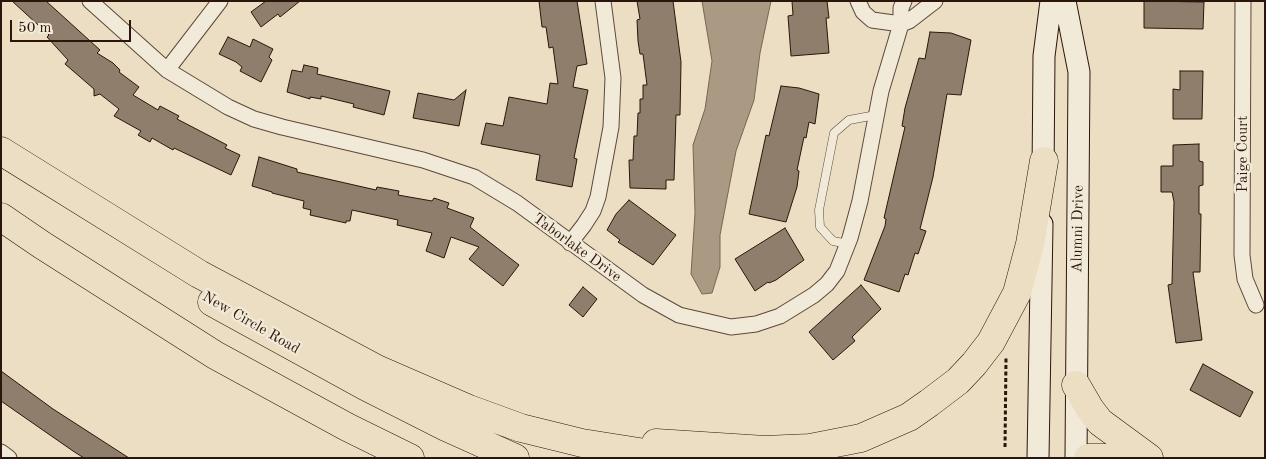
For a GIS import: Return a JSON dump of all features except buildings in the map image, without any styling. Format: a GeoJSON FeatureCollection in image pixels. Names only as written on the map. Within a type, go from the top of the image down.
{"type":"FeatureCollection","features":[{"type":"Feature","properties":{"kind":"highway"},"geometry":{"type":"LineString","coordinates":[[1,151],[199,274],[338,350],[405,381],[500,420],[582,443],[677,458]]}},
{"type":"Feature","properties":{"kind":"highway"},"geometry":{"type":"LineString","coordinates":[[500,420],[644,442],[765,450],[810,448],[837,444],[862,438],[887,428],[916,412],[958,381],[991,342],[1003,323],[1017,293],[1025,266],[1044,161]]}},
{"type":"Feature","properties":{"kind":"highway","name":"New Circle Road"},"geometry":{"type":"LineString","coordinates":[[1,163],[62,206],[224,308],[365,386],[446,427],[516,458]]}},
{"type":"Feature","properties":{"kind":"highway"},"geometry":{"type":"LineString","coordinates":[[1,217],[170,327],[226,368],[369,458]]}},
{"type":"Feature","properties":{"kind":"highway"},"geometry":{"type":"LineString","coordinates":[[170,327],[329,417],[410,458]]}},
{"type":"Feature","properties":{"kind":"highway"},"geometry":{"type":"LineString","coordinates":[[1076,385],[1100,422],[1149,458]]}},
{"type":"Feature","properties":{"kind":"highway"},"geometry":{"type":"LineString","coordinates":[[1088,458],[1126,458]]}},
{"type":"Feature","properties":{"kind":"main road"},"geometry":{"type":"LineString","coordinates":[[1038,458],[1044,161],[1044,56],[1051,1]]}},
{"type":"Feature","properties":{"kind":"main road","name":"Alumni Drive"},"geometry":{"type":"LineString","coordinates":[[1065,1],[1079,72],[1076,458]]}},
{"type":"Feature","properties":{"kind":"street","name":"Taborlake Drive"},"geometry":{"type":"LineString","coordinates":[[90,1],[168,70],[194,88],[254,119],[422,160],[474,177],[517,203],[643,295],[679,315],[731,327],[769,321],[799,306],[827,284],[837,271],[848,244],[860,201],[876,115],[888,63],[901,24],[901,8],[904,1]]}},
{"type":"Feature","properties":{"kind":"street"},"geometry":{"type":"LineString","coordinates":[[168,70],[220,1]]}},
{"type":"Feature","properties":{"kind":"street"},"geometry":{"type":"LineString","coordinates":[[570,243],[593,211],[611,127],[613,78],[603,1]]}},
{"type":"Feature","properties":{"kind":"street"},"geometry":{"type":"LineString","coordinates":[[858,1],[863,12],[872,20],[901,24],[909,21],[935,1]]}},
{"type":"Feature","properties":{"kind":"street","name":"Paige Court"},"geometry":{"type":"LineString","coordinates":[[1243,1],[1242,255],[1245,279],[1256,305]]}},
{"type":"Feature","properties":{"kind":"street"},"geometry":{"type":"LineString","coordinates":[[1,452],[9,458]]}},
{"type":"Feature","properties":{"kind":"lane"},"geometry":{"type":"LineString","coordinates":[[848,244],[833,241],[820,227],[819,210],[834,133],[849,120],[876,115]]}},
{"type":"Feature","properties":{"kind":"path"},"geometry":{"type":"LineString","coordinates":[[1005,447],[1006,350]]}},
{"type":"Feature","properties":{"kind":"shaded area"},"geometry":{"type":"Polygon","coordinates":[[[702,1],[771,1],[760,53],[754,100],[736,151],[720,235],[720,267],[712,293],[702,294],[691,274],[695,213],[693,145],[705,109],[712,61],[702,1]]]}}]}
